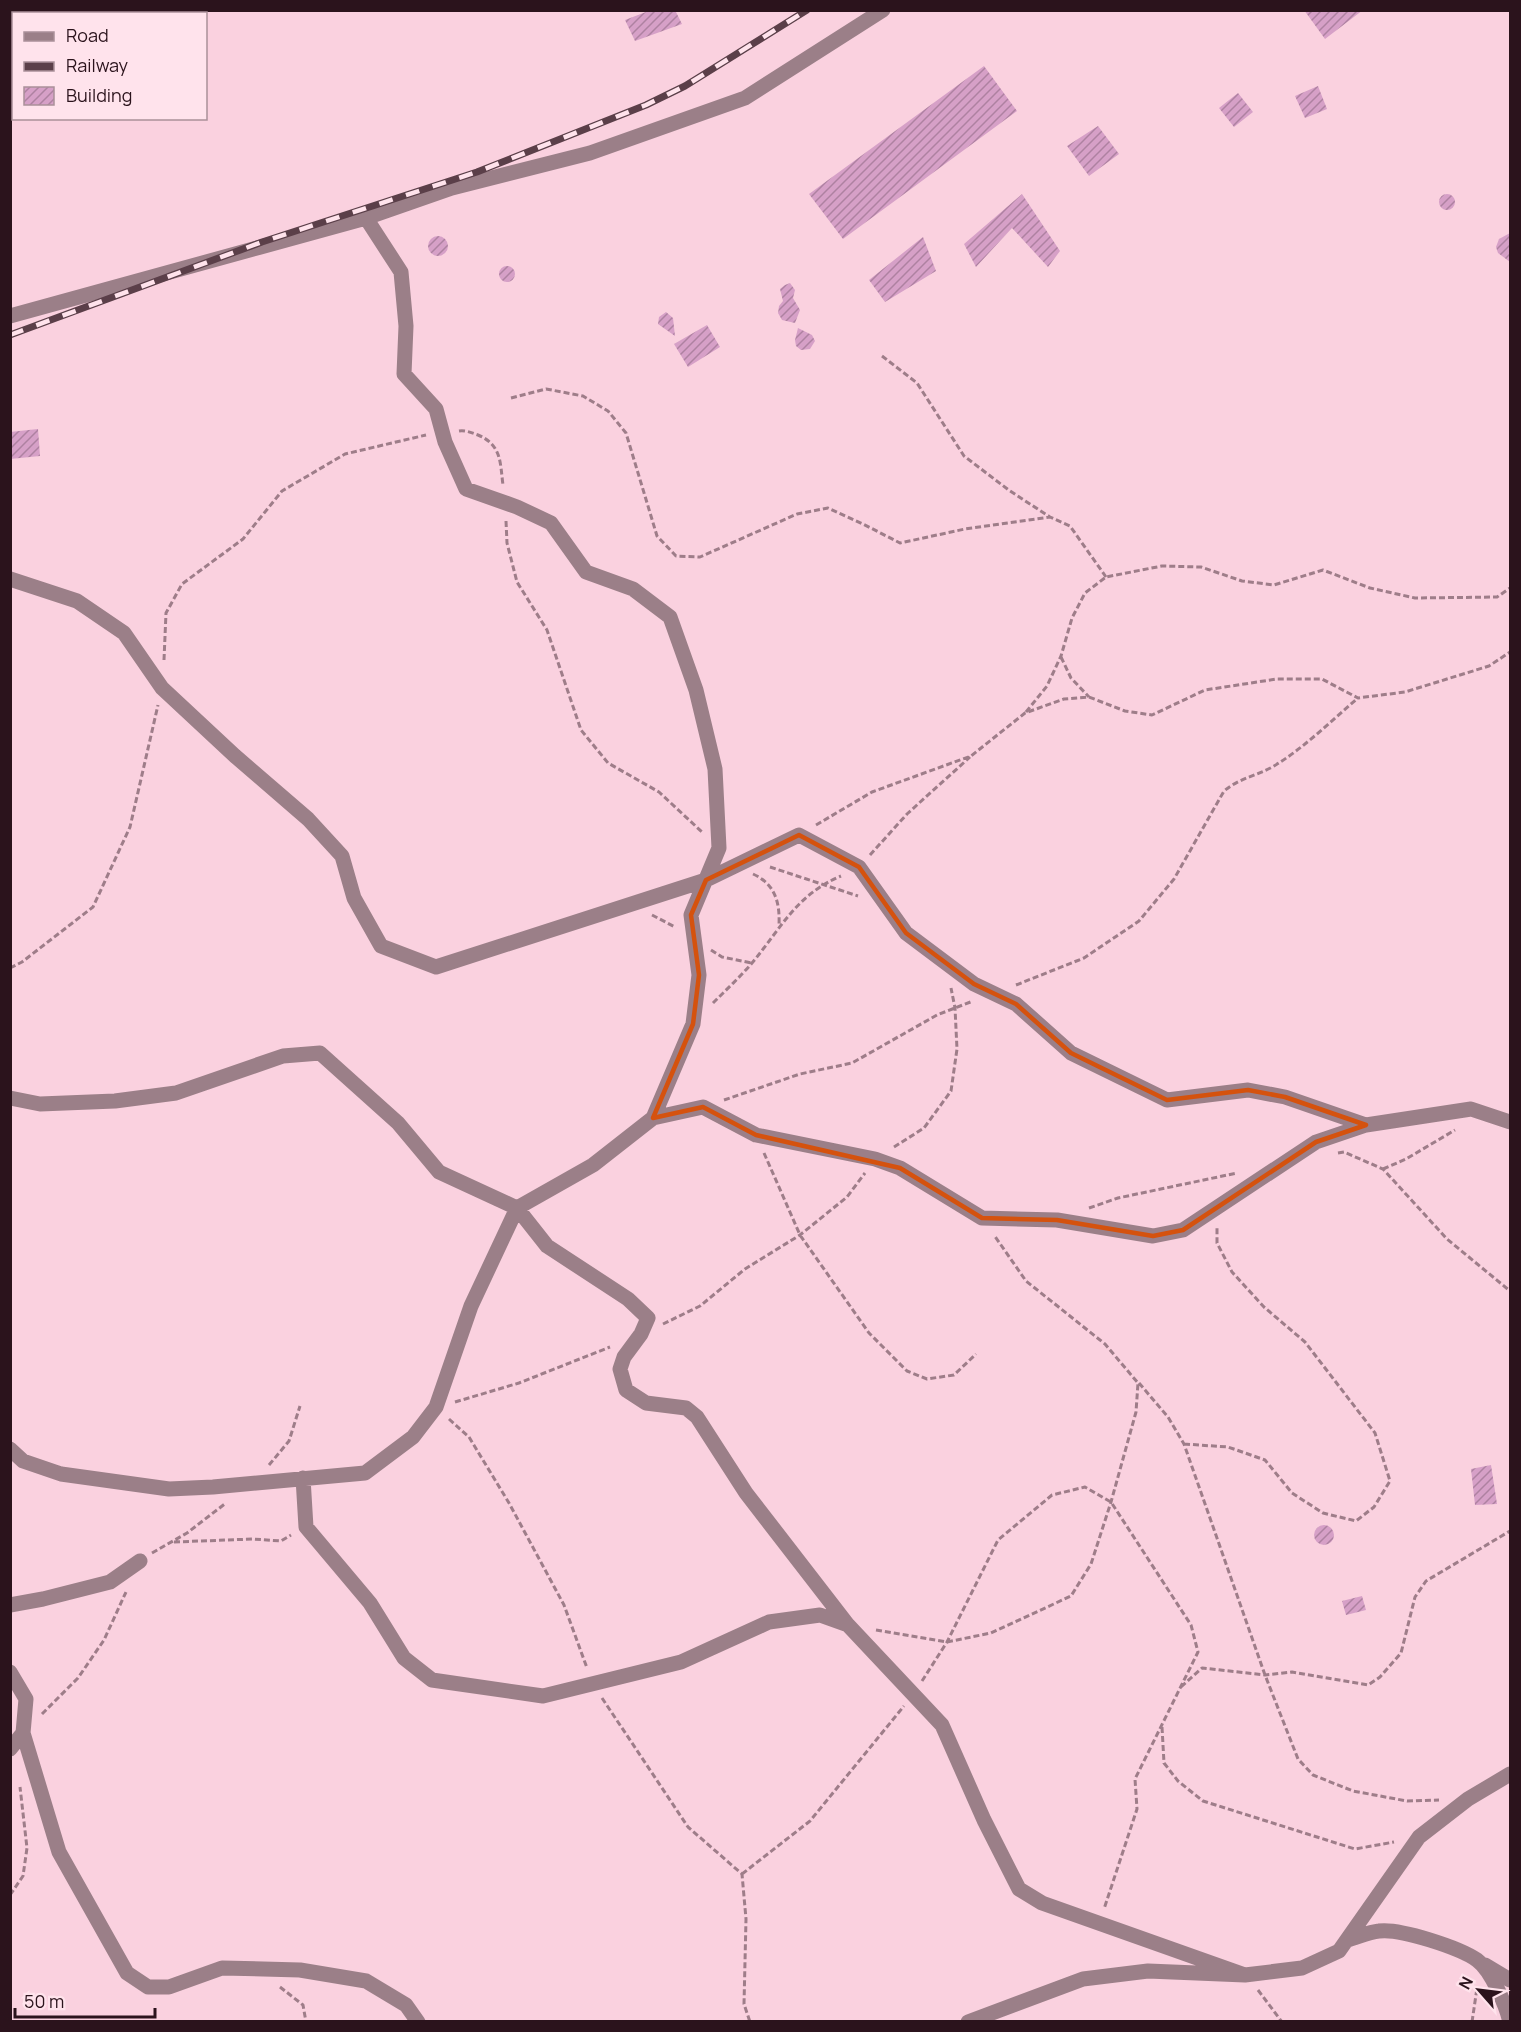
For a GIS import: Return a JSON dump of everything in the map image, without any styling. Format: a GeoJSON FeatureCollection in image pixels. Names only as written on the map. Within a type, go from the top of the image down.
{"type":"FeatureCollection","features":[{"type":"Feature","properties":{"kind":"street"},"geometry":{"type":"LineString","coordinates":[[10,316],[366,218],[452,188],[590,153],[745,99],[882,10]]}},
{"type":"Feature","properties":{"kind":"street"},"geometry":{"type":"LineString","coordinates":[[366,218],[401,272],[406,326],[404,374],[436,409],[442,431],[466,489],[504,502],[551,523],[586,572],[633,590],[670,617],[696,690],[715,769],[719,848],[690,915],[699,975],[693,1024],[653,1118]]}},
{"type":"Feature","properties":{"kind":"street"},"geometry":{"type":"LineString","coordinates":[[10,579],[77,600],[124,633],[162,688],[308,819],[342,856],[354,898],[381,946],[436,967],[706,880],[799,835],[859,867],[906,933],[974,984],[1016,1004],[1071,1053],[1167,1100],[1248,1090],[1285,1097],[1366,1125]]}},
{"type":"Feature","properties":{"kind":"street"},"geometry":{"type":"LineString","coordinates":[[10,1098],[40,1104],[115,1101],[176,1093],[283,1056],[320,1053],[398,1123],[439,1172],[517,1208],[547,1246],[628,1299],[648,1318],[641,1334],[624,1357],[620,1369],[626,1389],[646,1402],[686,1408],[697,1417],[746,1493],[848,1625],[942,1725],[984,1820],[1019,1889],[1042,1903],[1245,1975]]}},
{"type":"Feature","properties":{"kind":"street"},"geometry":{"type":"LineString","coordinates":[[10,1449],[23,1461],[61,1474],[169,1489],[365,1473],[413,1437],[436,1407],[471,1306],[517,1208],[593,1165],[653,1118],[703,1107],[756,1135],[823,1147],[875,1159],[900,1168],[982,1218],[1057,1220],[1153,1236],[1183,1230],[1316,1142],[1366,1125],[1471,1109],[1510,1122]]}},
{"type":"Feature","properties":{"kind":"street"},"geometry":{"type":"LineString","coordinates":[[303,1478],[306,1527],[370,1603],[404,1658],[432,1680],[543,1696],[681,1662],[769,1622],[820,1615],[848,1625]]}},
{"type":"Feature","properties":{"kind":"street"},"geometry":{"type":"LineString","coordinates":[[10,1605],[110,1582],[140,1561]]}},
{"type":"Feature","properties":{"kind":"street"},"geometry":{"type":"LineString","coordinates":[[10,1672],[26,1699],[23,1733],[59,1852],[127,1973],[148,1987],[169,1987],[222,1968],[300,1970],[366,1981],[406,2005],[418,2022]]}},
{"type":"Feature","properties":{"kind":"street"},"geometry":{"type":"LineString","coordinates":[[10,1749],[23,1733]]}},
{"type":"Feature","properties":{"kind":"street"},"geometry":{"type":"LineString","coordinates":[[968,2022],[1083,1979],[1148,1971],[1245,1975],[1302,1968],[1339,1951],[1419,1837],[1468,1799],[1510,1774]]}},
{"type":"Feature","properties":{"kind":"street"},"geometry":{"type":"LineString","coordinates":[[1347,1940],[1381,1930],[1421,1936],[1478,1961],[1510,1980]]}},
{"type":"Feature","properties":{"kind":"street"},"geometry":{"type":"LineString","coordinates":[[1478,1961],[1506,2005],[1510,2022]]}},
{"type":"Feature","properties":{"kind":"path"},"geometry":{"type":"LineString","coordinates":[[882,356],[917,383],[964,456],[1010,491],[1050,517],[1070,526],[1106,577]]}},
{"type":"Feature","properties":{"kind":"path"},"geometry":{"type":"LineString","coordinates":[[511,398],[546,389],[582,396],[608,411],[626,433],[657,536],[676,556],[700,557],[797,514],[828,508],[900,543],[965,529],[1050,517]]}},
{"type":"Feature","properties":{"kind":"path"},"geometry":{"type":"LineString","coordinates":[[10,968],[22,962],[93,907],[130,828],[162,688],[166,613],[182,584],[243,539],[282,491],[345,454],[442,431],[465,430],[489,440],[500,456],[507,543],[518,582],[547,630],[581,730],[608,763],[659,792],[719,848]]}},
{"type":"Feature","properties":{"kind":"path"},"geometry":{"type":"LineString","coordinates":[[693,1024],[752,963],[798,903],[822,884],[859,867],[907,814],[971,756],[1024,713],[1047,686],[1061,656],[1072,618],[1085,593],[1106,577],[1162,566],[1201,567],[1242,581],[1274,585],[1323,570],[1370,588],[1415,598],[1497,597],[1510,588]]}},
{"type":"Feature","properties":{"kind":"path"},"geometry":{"type":"LineString","coordinates":[[1061,656],[1071,678],[1089,697],[1125,711],[1152,715],[1205,690],[1277,679],[1322,680],[1358,698],[1405,692],[1489,666],[1510,652]]}},
{"type":"Feature","properties":{"kind":"path"},"geometry":{"type":"LineString","coordinates":[[1024,713],[1064,699],[1089,697]]}},
{"type":"Feature","properties":{"kind":"path"},"geometry":{"type":"LineString","coordinates":[[703,1107],[800,1074],[852,1063],[937,1015],[1084,958],[1139,921],[1174,879],[1224,791],[1237,781],[1273,766],[1322,730],[1358,698]]}},
{"type":"Feature","properties":{"kind":"path"},"geometry":{"type":"LineString","coordinates":[[799,835],[872,792],[971,756]]}},
{"type":"Feature","properties":{"kind":"path"},"geometry":{"type":"LineString","coordinates":[[748,860],[886,904]]}},
{"type":"Feature","properties":{"kind":"path"},"geometry":{"type":"LineString","coordinates":[[727,870],[745,871],[762,878],[773,889],[780,908],[779,927]]}},
{"type":"Feature","properties":{"kind":"path"},"geometry":{"type":"LineString","coordinates":[[436,1407],[519,1383],[641,1334],[700,1306],[745,1269],[800,1235],[847,1197],[875,1159],[924,1128],[951,1091],[957,1049],[955,1008],[947,963]]}},
{"type":"Feature","properties":{"kind":"path"},"geometry":{"type":"LineString","coordinates":[[1383,1169],[1406,1159],[1463,1127]]}},
{"type":"Feature","properties":{"kind":"path"},"geometry":{"type":"LineString","coordinates":[[756,1135],[800,1235],[868,1333],[907,1371],[927,1379],[954,1375],[976,1354]]}},
{"type":"Feature","properties":{"kind":"path"},"geometry":{"type":"LineString","coordinates":[[1333,1154],[1344,1152],[1383,1169],[1447,1239],[1510,1291]]}},
{"type":"Feature","properties":{"kind":"path"},"geometry":{"type":"LineString","coordinates":[[1087,1209],[1118,1198],[1240,1172]]}},
{"type":"Feature","properties":{"kind":"path"},"geometry":{"type":"LineString","coordinates":[[1184,1444],[1228,1447],[1265,1460],[1292,1493],[1323,1513],[1356,1521],[1374,1507],[1390,1481],[1374,1433],[1305,1342],[1264,1307],[1232,1272],[1217,1243],[1218,1206]]}},
{"type":"Feature","properties":{"kind":"path"},"geometry":{"type":"LineString","coordinates":[[982,1218],[1026,1281],[1105,1344],[1168,1417],[1184,1444],[1265,1675],[1298,1759],[1313,1775],[1353,1791],[1407,1801],[1468,1799]]}},
{"type":"Feature","properties":{"kind":"path"},"geometry":{"type":"LineString","coordinates":[[848,1625],[947,1642],[991,1633],[1071,1596],[1091,1563],[1111,1502],[1136,1412],[1138,1383]]}},
{"type":"Feature","properties":{"kind":"path"},"geometry":{"type":"LineString","coordinates":[[436,1407],[469,1437],[509,1503],[564,1605],[593,1684],[688,1827],[742,1874],[746,1919],[744,2004],[750,2022]]}},
{"type":"Feature","properties":{"kind":"path"},"geometry":{"type":"LineString","coordinates":[[742,1874],[810,1821],[914,1694],[947,1642],[998,1540],[1053,1495],[1084,1487],[1111,1502],[1191,1625],[1198,1652],[1135,1779],[1137,1809],[1099,1924]]}},
{"type":"Feature","properties":{"kind":"path"},"geometry":{"type":"LineString","coordinates":[[140,1561],[171,1542],[253,1539],[281,1541],[306,1527]]}},
{"type":"Feature","properties":{"kind":"path"},"geometry":{"type":"LineString","coordinates":[[1179,1688],[1202,1668],[1265,1675],[1292,1672],[1368,1685],[1380,1677],[1401,1653],[1415,1597],[1426,1581],[1510,1531]]}},
{"type":"Feature","properties":{"kind":"path"},"geometry":{"type":"LineString","coordinates":[[23,1733],[78,1678],[104,1641],[127,1591]]}},
{"type":"Feature","properties":{"kind":"path"},"geometry":{"type":"LineString","coordinates":[[1162,1724],[1164,1763],[1178,1781],[1203,1801],[1355,1849],[1419,1837]]}},
{"type":"Feature","properties":{"kind":"path"},"geometry":{"type":"LineString","coordinates":[[10,1895],[23,1876],[27,1848],[20,1780]]}},
{"type":"Feature","properties":{"kind":"path"},"geometry":{"type":"LineString","coordinates":[[258,1969],[303,2005],[306,2022]]}},
{"type":"Feature","properties":{"kind":"path"},"geometry":{"type":"LineString","coordinates":[[1245,1975],[1282,2022]]}},
{"type":"Feature","properties":{"kind":"path"},"geometry":{"type":"LineString","coordinates":[[1472,2022],[1477,1991],[1476,1980]]}},
{"type":"Feature","properties":{"kind":"highlighted area"},"geometry":{"type":"Polygon","coordinates":[[[799,835],[859,867],[906,933],[974,984],[1016,1004],[1071,1053],[1167,1100],[1248,1090],[1285,1097],[1366,1125],[1316,1142],[1183,1230],[1153,1236],[1057,1220],[982,1218],[900,1168],[756,1135],[703,1107],[653,1118],[693,1024],[699,975],[691,915],[706,880],[799,835]]]}},
{"type":"Feature","properties":{"kind":"building"},"geometry":{"type":"Polygon","coordinates":[[[651,10],[675,10],[682,24],[635,41],[625,20],[651,10]]]}},
{"type":"Feature","properties":{"kind":"building"},"geometry":{"type":"Polygon","coordinates":[[[1304,10],[1363,10],[1325,39],[1304,10]]]}},
{"type":"Feature","properties":{"kind":"building"},"geometry":{"type":"Polygon","coordinates":[[[984,66],[1017,111],[843,239],[809,194],[984,66]]]}},
{"type":"Feature","properties":{"kind":"building"},"geometry":{"type":"Polygon","coordinates":[[[1318,86],[1327,109],[1305,118],[1295,96],[1318,86]]]}},
{"type":"Feature","properties":{"kind":"building"},"geometry":{"type":"Polygon","coordinates":[[[1238,93],[1253,112],[1234,127],[1219,108],[1238,93]]]}},
{"type":"Feature","properties":{"kind":"building"},"geometry":{"type":"Polygon","coordinates":[[[1098,126],[1119,154],[1089,176],[1067,146],[1098,126]]]}},
{"type":"Feature","properties":{"kind":"building"},"geometry":{"type":"Polygon","coordinates":[[[1022,194],[1060,251],[1048,267],[1012,228],[976,267],[964,244],[1022,194]]]}},
{"type":"Feature","properties":{"kind":"building"},"geometry":{"type":"Polygon","coordinates":[[[1444,194],[1450,194],[1455,202],[1453,208],[1444,210],[1439,205],[1439,199],[1444,194]]]}},
{"type":"Feature","properties":{"kind":"building"},"geometry":{"type":"Polygon","coordinates":[[[1510,233],[1510,262],[1498,253],[1496,247],[1499,239],[1510,233]]]}},
{"type":"Feature","properties":{"kind":"building"},"geometry":{"type":"Polygon","coordinates":[[[438,236],[445,239],[448,246],[445,253],[438,256],[431,253],[428,246],[431,239],[438,236]]]}},
{"type":"Feature","properties":{"kind":"building"},"geometry":{"type":"Polygon","coordinates":[[[923,237],[936,271],[885,302],[869,280],[923,237]]]}},
{"type":"Feature","properties":{"kind":"building"},"geometry":{"type":"Polygon","coordinates":[[[507,266],[513,268],[515,274],[513,280],[507,282],[501,280],[499,274],[501,268],[507,266]]]}},
{"type":"Feature","properties":{"kind":"building"},"geometry":{"type":"Polygon","coordinates":[[[790,283],[795,290],[793,298],[800,310],[795,323],[782,320],[778,313],[783,301],[780,289],[790,283]]]}},
{"type":"Feature","properties":{"kind":"building"},"geometry":{"type":"Polygon","coordinates":[[[666,312],[673,318],[675,336],[658,324],[659,317],[666,312]]]}},
{"type":"Feature","properties":{"kind":"building"},"geometry":{"type":"Polygon","coordinates":[[[707,325],[720,347],[688,367],[674,344],[707,325]]]}},
{"type":"Feature","properties":{"kind":"building"},"geometry":{"type":"Polygon","coordinates":[[[798,328],[812,335],[815,341],[810,349],[801,350],[796,346],[798,328]]]}},
{"type":"Feature","properties":{"kind":"building"},"geometry":{"type":"Polygon","coordinates":[[[38,429],[40,456],[10,459],[10,432],[38,429]]]}},
{"type":"Feature","properties":{"kind":"building"},"geometry":{"type":"Polygon","coordinates":[[[1491,1465],[1497,1504],[1475,1505],[1471,1469],[1491,1465]]]}},
{"type":"Feature","properties":{"kind":"building"},"geometry":{"type":"Polygon","coordinates":[[[1320,1525],[1328,1525],[1334,1531],[1334,1539],[1328,1545],[1320,1545],[1314,1539],[1314,1531],[1320,1525]]]}},
{"type":"Feature","properties":{"kind":"building"},"geometry":{"type":"Polygon","coordinates":[[[1362,1596],[1366,1610],[1346,1615],[1342,1601],[1362,1596]]]}},
{"type":"Feature","properties":{"kind":"railway"},"geometry":{"type":"LineString","coordinates":[[10,335],[262,242],[477,172],[646,105],[685,86],[807,10]]}}]}
